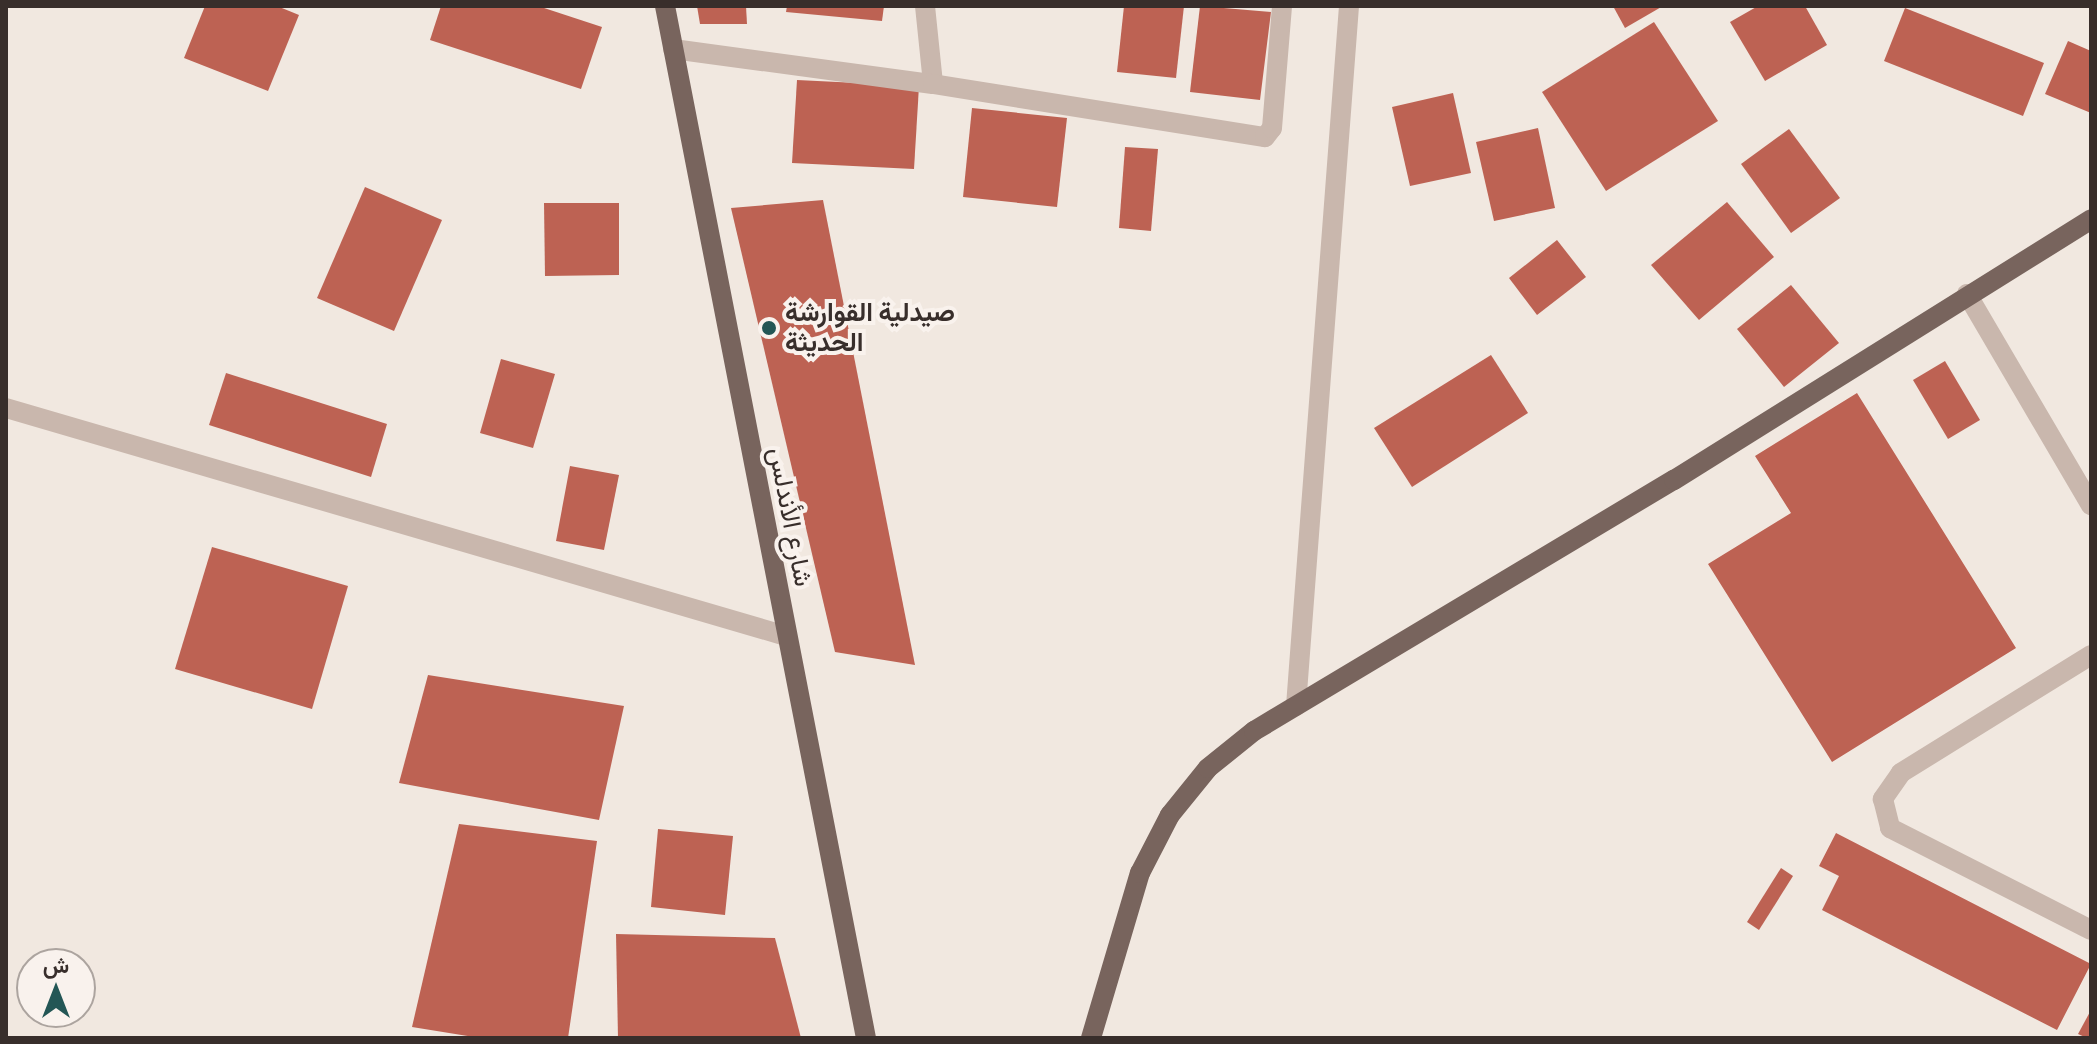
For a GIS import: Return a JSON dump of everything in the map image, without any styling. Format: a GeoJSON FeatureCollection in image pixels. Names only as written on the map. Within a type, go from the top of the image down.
{"type":"FeatureCollection","features":[{"type":"Feature","properties":{"kind":"main road","name":"شارع الأندلس"},"geometry":{"type":"LineString","coordinates":[[665,6],[866,1038]]}},
{"type":"Feature","properties":{"kind":"main road"},"geometry":{"type":"LineString","coordinates":[[1091,1038],[1140,873],[1170,815],[1208,768],[1254,731],[1674,480],[2091,219]]}},
{"type":"Feature","properties":{"kind":"street"},"geometry":{"type":"LineString","coordinates":[[925,6],[933,84]]}},
{"type":"Feature","properties":{"kind":"street"},"geometry":{"type":"LineString","coordinates":[[673,49],[933,84],[1265,137],[1272,128],[1282,6]]}},
{"type":"Feature","properties":{"kind":"street"},"geometry":{"type":"LineString","coordinates":[[1296,706],[1349,6]]}},
{"type":"Feature","properties":{"kind":"street"},"geometry":{"type":"LineString","coordinates":[[1967,294],[2091,505]]}},
{"type":"Feature","properties":{"kind":"street"},"geometry":{"type":"LineString","coordinates":[[6,408],[786,636]]}},
{"type":"Feature","properties":{"kind":"street"},"geometry":{"type":"LineString","coordinates":[[2091,655],[1901,773],[1883,799],[1890,828],[2091,930]]}},
{"type":"Feature","properties":{"kind":"building"},"geometry":{"type":"Polygon","coordinates":[[[205,6],[277,6],[299,15],[268,91],[184,58],[205,6]]]}},
{"type":"Feature","properties":{"kind":"building"},"geometry":{"type":"Polygon","coordinates":[[[441,6],[538,6],[602,27],[581,89],[430,40],[441,6]]]}},
{"type":"Feature","properties":{"kind":"building"},"geometry":{"type":"Polygon","coordinates":[[[697,6],[746,6],[747,24],[700,24],[697,6]]]}},
{"type":"Feature","properties":{"kind":"building"},"geometry":{"type":"Polygon","coordinates":[[[787,6],[884,6],[882,21],[786,12],[787,6]]]}},
{"type":"Feature","properties":{"kind":"building"},"geometry":{"type":"Polygon","coordinates":[[[1124,6],[1184,6],[1176,78],[1117,72],[1124,6]]]}},
{"type":"Feature","properties":{"kind":"building"},"geometry":{"type":"Polygon","coordinates":[[[1200,6],[1271,12],[1260,100],[1190,92],[1200,6]]]}},
{"type":"Feature","properties":{"kind":"building"},"geometry":{"type":"Polygon","coordinates":[[[1613,6],[1663,6],[1625,28],[1613,6]]]}},
{"type":"Feature","properties":{"kind":"building"},"geometry":{"type":"Polygon","coordinates":[[[1758,6],[1805,6],[1827,45],[1765,81],[1730,22],[1758,6]]]}},
{"type":"Feature","properties":{"kind":"building"},"geometry":{"type":"Polygon","coordinates":[[[1905,8],[2044,63],[2023,116],[1884,61],[1905,8]]]}},
{"type":"Feature","properties":{"kind":"building"},"geometry":{"type":"Polygon","coordinates":[[[1654,22],[1718,121],[1606,191],[1542,92],[1654,22]]]}},
{"type":"Feature","properties":{"kind":"building"},"geometry":{"type":"Polygon","coordinates":[[[2068,41],[2091,51],[2091,113],[2045,94],[2068,41]]]}},
{"type":"Feature","properties":{"kind":"building"},"geometry":{"type":"Polygon","coordinates":[[[797,80],[919,86],[914,169],[792,163],[797,80]]]}},
{"type":"Feature","properties":{"kind":"building"},"geometry":{"type":"Polygon","coordinates":[[[1453,93],[1471,173],[1410,186],[1392,107],[1453,93]]]}},
{"type":"Feature","properties":{"kind":"building"},"geometry":{"type":"Polygon","coordinates":[[[972,108],[1067,118],[1057,207],[963,197],[972,108]]]}},
{"type":"Feature","properties":{"kind":"building"},"geometry":{"type":"Polygon","coordinates":[[[1538,128],[1555,208],[1494,221],[1476,142],[1538,128]]]}},
{"type":"Feature","properties":{"kind":"building"},"geometry":{"type":"Polygon","coordinates":[[[1789,129],[1840,198],[1791,233],[1741,164],[1789,129]]]}},
{"type":"Feature","properties":{"kind":"building"},"geometry":{"type":"Polygon","coordinates":[[[1125,147],[1158,149],[1151,231],[1119,228],[1125,147]]]}},
{"type":"Feature","properties":{"kind":"building"},"geometry":{"type":"Polygon","coordinates":[[[365,187],[442,220],[394,331],[317,298],[365,187]]]}},
{"type":"Feature","properties":{"kind":"building"},"geometry":{"type":"Polygon","coordinates":[[[823,200],[915,665],[835,652],[731,208],[823,200]]]}},
{"type":"Feature","properties":{"kind":"building"},"geometry":{"type":"Polygon","coordinates":[[[1727,202],[1774,257],[1699,320],[1651,265],[1727,202]]]}},
{"type":"Feature","properties":{"kind":"building"},"geometry":{"type":"Polygon","coordinates":[[[544,203],[619,203],[619,275],[545,276],[544,203]]]}},
{"type":"Feature","properties":{"kind":"building"},"geometry":{"type":"Polygon","coordinates":[[[1557,240],[1586,277],[1537,315],[1509,278],[1557,240]]]}},
{"type":"Feature","properties":{"kind":"building"},"geometry":{"type":"Polygon","coordinates":[[[1791,285],[1839,343],[1784,387],[1737,329],[1791,285]]]}},
{"type":"Feature","properties":{"kind":"building"},"geometry":{"type":"Polygon","coordinates":[[[1491,355],[1528,413],[1412,487],[1374,428],[1491,355]]]}},
{"type":"Feature","properties":{"kind":"building"},"geometry":{"type":"Polygon","coordinates":[[[501,359],[555,374],[533,448],[480,433],[501,359]]]}},
{"type":"Feature","properties":{"kind":"building"},"geometry":{"type":"Polygon","coordinates":[[[1945,361],[1980,420],[1948,439],[1913,380],[1945,361]]]}},
{"type":"Feature","properties":{"kind":"building"},"geometry":{"type":"Polygon","coordinates":[[[226,373],[387,424],[371,477],[209,425],[226,373]]]}},
{"type":"Feature","properties":{"kind":"building"},"geometry":{"type":"Polygon","coordinates":[[[1857,393],[2016,648],[1832,762],[1708,564],[1791,513],[1755,456],[1857,393]]]}},
{"type":"Feature","properties":{"kind":"building"},"geometry":{"type":"Polygon","coordinates":[[[570,466],[619,475],[604,550],[556,541],[570,466]]]}},
{"type":"Feature","properties":{"kind":"building"},"geometry":{"type":"Polygon","coordinates":[[[212,547],[348,586],[312,709],[175,669],[212,547]]]}},
{"type":"Feature","properties":{"kind":"building"},"geometry":{"type":"Polygon","coordinates":[[[428,675],[624,706],[599,820],[399,783],[428,675]]]}},
{"type":"Feature","properties":{"kind":"building"},"geometry":{"type":"Polygon","coordinates":[[[459,824],[597,841],[568,1038],[480,1038],[412,1027],[459,824]]]}},
{"type":"Feature","properties":{"kind":"building"},"geometry":{"type":"Polygon","coordinates":[[[658,829],[733,836],[725,915],[651,907],[658,829]]]}},
{"type":"Feature","properties":{"kind":"building"},"geometry":{"type":"Polygon","coordinates":[[[1836,833],[2091,964],[2057,1030],[1822,910],[1839,876],[1819,866],[1836,833]]]}},
{"type":"Feature","properties":{"kind":"building"},"geometry":{"type":"Polygon","coordinates":[[[1781,868],[1793,876],[1759,930],[1747,922],[1781,868]]]}},
{"type":"Feature","properties":{"kind":"building"},"geometry":{"type":"Polygon","coordinates":[[[616,934],[775,938],[801,1038],[618,1038],[616,934]]]}},
{"type":"Feature","properties":{"kind":"building"},"geometry":{"type":"Polygon","coordinates":[[[2091,1010],[2091,1038],[2087,1038],[2078,1034],[2091,1010]]]}},
{"type":"Feature","properties":{"kind":"place","name":"صيدلية القوارشة الحديثة"},"geometry":{"type":"Point","coordinates":[769,328]}}]}
